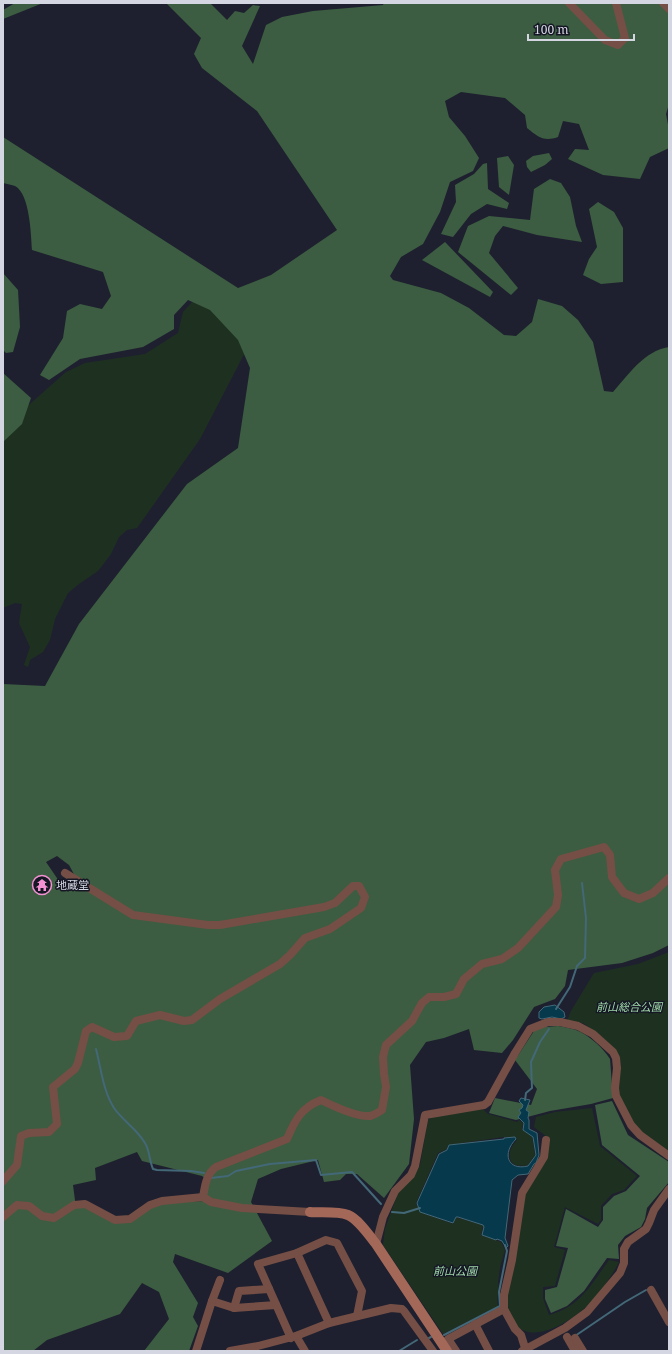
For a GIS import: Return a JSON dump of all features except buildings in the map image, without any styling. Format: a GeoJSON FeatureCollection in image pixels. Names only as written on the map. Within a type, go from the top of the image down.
{"type":"FeatureCollection","features":[{"type":"Feature","properties":{"kind":"street"},"geometry":{"type":"LineString","coordinates":[[569,3],[605,40],[618,45],[625,38],[616,3]]}},
{"type":"Feature","properties":{"kind":"street"},"geometry":{"type":"LineString","coordinates":[[663,3],[669,9]]}},
{"type":"Feature","properties":{"kind":"street"},"geometry":{"type":"LineString","coordinates":[[203,1197],[206,1182],[213,1168],[287,1139],[295,1120],[310,1104],[321,1100],[355,1114],[370,1116],[382,1110],[386,1087],[383,1057],[386,1045],[412,1021],[422,1003],[429,997],[444,997],[456,994],[464,979],[482,964],[502,959],[518,948],[556,907],[558,895],[555,870],[561,859],[604,847],[610,855],[612,877],[624,893],[639,899],[653,893],[669,878]]}},
{"type":"Feature","properties":{"kind":"street"},"geometry":{"type":"LineString","coordinates":[[3,1181],[17,1165],[21,1136],[29,1133],[49,1132],[57,1124],[53,1087],[75,1069],[78,1063],[86,1031],[92,1027],[114,1037],[127,1036],[136,1021],[160,1015],[184,1021],[192,1020],[220,999],[280,964],[305,938],[330,929],[361,908],[365,897],[359,886],[353,886],[335,903],[324,907],[220,926],[133,915],[65,873]]}},
{"type":"Feature","properties":{"kind":"street"},"geometry":{"type":"LineString","coordinates":[[376,1244],[383,1217],[396,1191],[410,1175],[415,1166],[425,1115],[484,1105],[488,1102],[515,1053],[530,1030],[548,1022],[570,1024],[586,1029],[613,1052],[617,1063],[614,1088],[616,1096],[631,1125],[640,1135],[669,1156]]}},
{"type":"Feature","properties":{"kind":"street"},"geometry":{"type":"LineString","coordinates":[[546,1140],[544,1157],[522,1193],[512,1260],[504,1295],[504,1309],[515,1329],[521,1335],[525,1350],[566,1328],[587,1312],[620,1273],[624,1263],[624,1249],[628,1242],[646,1229],[654,1210],[669,1189]]}},
{"type":"Feature","properties":{"kind":"street"},"geometry":{"type":"LineString","coordinates":[[3,1217],[17,1205],[29,1206],[42,1216],[54,1218],[74,1205],[85,1204],[115,1220],[130,1219],[150,1205],[162,1200],[203,1197],[210,1202],[242,1208],[348,1215],[365,1229],[376,1244],[447,1351]]}},
{"type":"Feature","properties":{"kind":"street"},"geometry":{"type":"LineString","coordinates":[[305,1351],[293,1337],[276,1305],[258,1264],[297,1253],[326,1240],[337,1243],[362,1291],[357,1316]]}},
{"type":"Feature","properties":{"kind":"street"},"geometry":{"type":"LineString","coordinates":[[297,1253],[329,1323]]}},
{"type":"Feature","properties":{"kind":"street"},"geometry":{"type":"LineString","coordinates":[[196,1351],[220,1280]]}},
{"type":"Feature","properties":{"kind":"street"},"geometry":{"type":"LineString","coordinates":[[234,1308],[238,1291],[269,1289]]}},
{"type":"Feature","properties":{"kind":"street"},"geometry":{"type":"LineString","coordinates":[[651,1290],[669,1322]]}},
{"type":"Feature","properties":{"kind":"street"},"geometry":{"type":"LineString","coordinates":[[212,1301],[234,1308],[276,1305]]}},
{"type":"Feature","properties":{"kind":"street"},"geometry":{"type":"LineString","coordinates":[[230,1351],[293,1337],[329,1323],[391,1308],[402,1309],[433,1351]]}},
{"type":"Feature","properties":{"kind":"street"},"geometry":{"type":"LineString","coordinates":[[456,1351],[448,1339],[504,1309]]}},
{"type":"Feature","properties":{"kind":"street"},"geometry":{"type":"LineString","coordinates":[[475,1324],[489,1351]]}},
{"type":"Feature","properties":{"kind":"street"},"geometry":{"type":"LineString","coordinates":[[575,1351],[571,1338],[583,1351]]}},
{"type":"Feature","properties":{"kind":"green space"},"geometry":{"type":"Polygon","coordinates":[[[15,3],[43,3],[3,19],[3,10],[15,3]]]}},
{"type":"Feature","properties":{"kind":"green space"},"geometry":{"type":"Polygon","coordinates":[[[166,3],[210,3],[227,20],[235,11],[244,13],[253,5],[260,6],[242,46],[253,64],[266,25],[282,17],[313,11],[383,5],[384,3],[669,3],[669,104],[666,114],[669,130],[669,148],[650,157],[640,179],[603,175],[568,159],[575,149],[589,150],[579,124],[563,121],[558,137],[549,139],[541,138],[527,128],[525,115],[505,98],[461,92],[445,101],[449,117],[465,136],[479,158],[473,171],[450,182],[440,212],[423,244],[401,257],[390,276],[393,280],[441,293],[469,308],[504,335],[516,336],[532,322],[538,299],[562,306],[578,320],[593,342],[604,391],[613,392],[631,371],[645,358],[660,349],[669,347],[669,945],[653,953],[622,963],[568,970],[565,986],[555,999],[534,1007],[513,1040],[502,1053],[474,1050],[469,1029],[444,1038],[426,1042],[410,1065],[414,1119],[409,1164],[384,1198],[357,1174],[346,1174],[340,1180],[324,1182],[318,1160],[281,1169],[258,1179],[251,1202],[272,1241],[228,1273],[175,1254],[173,1262],[198,1303],[193,1317],[198,1326],[189,1351],[144,1351],[169,1319],[159,1292],[142,1283],[120,1314],[47,1340],[33,1351],[3,1351],[3,684],[45,686],[79,624],[187,484],[238,448],[250,368],[238,340],[210,310],[188,300],[174,315],[174,329],[143,347],[80,359],[49,380],[40,375],[63,338],[67,311],[80,304],[102,309],[111,296],[103,272],[32,250],[29,215],[24,197],[20,190],[15,186],[3,183],[3,137],[238,288],[271,275],[337,230],[257,111],[202,68],[194,54],[201,38],[166,3]],[[57,856],[46,862],[59,881],[74,883],[75,876],[69,865],[57,856]],[[137,1152],[95,1168],[96,1180],[73,1185],[76,1208],[85,1208],[113,1222],[162,1203],[205,1201],[209,1181],[202,1176],[142,1161],[137,1152]]]}},
{"type":"Feature","properties":{"kind":"green space"},"geometry":{"type":"Polygon","coordinates":[[[549,153],[552,159],[545,165],[531,172],[527,167],[526,161],[533,156],[549,153]]]}},
{"type":"Feature","properties":{"kind":"green space"},"geometry":{"type":"Polygon","coordinates":[[[508,156],[514,165],[509,195],[499,187],[497,158],[508,156]]]}},
{"type":"Feature","properties":{"kind":"green space"},"geometry":{"type":"Polygon","coordinates":[[[487,163],[488,189],[509,203],[507,209],[487,204],[471,214],[453,237],[441,234],[456,202],[455,185],[474,174],[483,164],[487,163]]]}},
{"type":"Feature","properties":{"kind":"green space"},"geometry":{"type":"Polygon","coordinates":[[[550,179],[561,183],[570,197],[576,226],[582,242],[537,235],[503,226],[495,236],[489,253],[518,288],[511,295],[458,252],[468,226],[489,216],[530,220],[534,189],[550,179]]]}},
{"type":"Feature","properties":{"kind":"green space"},"geometry":{"type":"Polygon","coordinates":[[[598,202],[614,212],[623,228],[623,282],[601,284],[583,275],[589,259],[597,247],[589,209],[598,202]]]}},
{"type":"Feature","properties":{"kind":"green space"},"geometry":{"type":"Polygon","coordinates":[[[445,242],[493,292],[490,297],[422,260],[445,242]]]}},
{"type":"Feature","properties":{"kind":"green space"},"geometry":{"type":"Polygon","coordinates":[[[3,273],[18,290],[20,327],[13,352],[6,353],[3,350],[3,273]]]}},
{"type":"Feature","properties":{"kind":"green space"},"geometry":{"type":"Polygon","coordinates":[[[210,300],[252,339],[200,439],[137,528],[127,530],[119,537],[111,554],[98,571],[68,593],[55,619],[50,640],[43,652],[30,660],[28,667],[24,665],[30,647],[19,623],[22,604],[15,603],[3,608],[3,428],[66,372],[85,363],[145,354],[178,333],[183,312],[193,301],[210,300]]]}},
{"type":"Feature","properties":{"kind":"green space"},"geometry":{"type":"Polygon","coordinates":[[[3,373],[31,398],[22,424],[3,442],[3,373]]]}},
{"type":"Feature","properties":{"kind":"green space","name":"前山総合公園"},"geometry":{"type":"Polygon","coordinates":[[[669,952],[669,1152],[642,1132],[632,1122],[618,1094],[617,1086],[621,1064],[619,1056],[601,1036],[583,1023],[567,1021],[571,1011],[594,973],[638,964],[669,952]]]}},
{"type":"Feature","properties":{"kind":"green space"},"geometry":{"type":"Polygon","coordinates":[[[558,1026],[576,1030],[586,1035],[600,1046],[607,1055],[610,1059],[613,1098],[591,1104],[550,1111],[516,1120],[489,1113],[495,1098],[531,1105],[537,1089],[515,1060],[534,1031],[545,1027],[558,1026]]]}},
{"type":"Feature","properties":{"kind":"green space"},"geometry":{"type":"Polygon","coordinates":[[[612,1101],[628,1135],[669,1162],[669,1182],[647,1208],[645,1219],[641,1227],[625,1236],[618,1245],[619,1259],[607,1258],[584,1291],[567,1306],[551,1313],[545,1299],[545,1290],[557,1287],[568,1248],[556,1246],[566,1209],[598,1227],[603,1220],[603,1207],[614,1196],[626,1191],[640,1176],[602,1145],[595,1105],[612,1101]]]}},
{"type":"Feature","properties":{"kind":"green space"},"geometry":{"type":"Polygon","coordinates":[[[592,1108],[600,1146],[637,1176],[624,1190],[612,1194],[601,1206],[601,1220],[598,1224],[565,1207],[554,1247],[565,1250],[555,1286],[543,1287],[543,1298],[549,1315],[569,1306],[584,1294],[609,1260],[619,1262],[598,1294],[578,1314],[552,1329],[539,1332],[527,1332],[518,1326],[511,1315],[507,1298],[526,1191],[548,1157],[547,1137],[534,1127],[536,1117],[555,1112],[592,1108]]]}},
{"type":"Feature","properties":{"kind":"green space","name":"前山公園"},"geometry":{"type":"Polygon","coordinates":[[[483,1109],[488,1114],[517,1122],[519,1120],[523,1123],[522,1129],[532,1137],[535,1155],[528,1165],[521,1166],[512,1162],[510,1155],[513,1145],[517,1140],[516,1137],[503,1137],[448,1145],[447,1149],[438,1153],[416,1203],[420,1212],[453,1224],[456,1218],[458,1218],[483,1225],[481,1235],[501,1242],[505,1250],[500,1267],[498,1283],[498,1306],[443,1334],[383,1245],[385,1229],[398,1193],[415,1174],[420,1165],[428,1120],[433,1117],[483,1109]]]}},
{"type":"Feature","properties":{"kind":"water"},"geometry":{"type":"Polygon","coordinates":[[[555,1005],[564,1012],[565,1017],[561,1019],[552,1017],[542,1019],[539,1018],[539,1012],[544,1007],[555,1005]]]}},
{"type":"Feature","properties":{"kind":"water"},"geometry":{"type":"Polygon","coordinates":[[[521,1098],[530,1100],[526,1110],[529,1112],[529,1129],[537,1133],[539,1155],[536,1163],[528,1174],[518,1175],[512,1180],[505,1238],[508,1246],[506,1248],[502,1241],[482,1235],[483,1225],[458,1217],[456,1217],[453,1223],[420,1212],[417,1203],[439,1154],[447,1150],[449,1145],[515,1137],[516,1139],[509,1150],[509,1160],[515,1166],[528,1166],[536,1155],[533,1137],[523,1130],[524,1123],[518,1117],[521,1113],[519,1110],[523,1105],[519,1101],[521,1098]]]}},
{"type":"Feature","properties":{"kind":"waterway"},"geometry":{"type":"LineString","coordinates":[[556,1009],[570,987],[577,966],[585,958],[586,918],[582,883]]}},
{"type":"Feature","properties":{"kind":"waterway"},"geometry":{"type":"LineString","coordinates":[[525,1100],[526,1093],[532,1088],[531,1062],[540,1042],[549,1029]]}},
{"type":"Feature","properties":{"kind":"waterway"},"geometry":{"type":"LineString","coordinates":[[96,1049],[110,1101],[118,1113],[142,1138],[148,1149],[153,1169],[204,1173]]}},
{"type":"Feature","properties":{"kind":"waterway"},"geometry":{"type":"LineString","coordinates":[[211,1178],[228,1176],[236,1171],[270,1164],[316,1160],[321,1175],[352,1172],[381,1204]]}},
{"type":"Feature","properties":{"kind":"waterway"},"geometry":{"type":"LineString","coordinates":[[392,1212],[404,1213],[420,1208]]}},
{"type":"Feature","properties":{"kind":"waterway"},"geometry":{"type":"LineString","coordinates":[[444,1335],[500,1306],[499,1292],[507,1251],[505,1245]]}},
{"type":"Feature","properties":{"kind":"waterway"},"geometry":{"type":"LineString","coordinates":[[575,1336],[625,1302],[646,1290]]}},
{"type":"Feature","properties":{"kind":"waterway"},"geometry":{"type":"LineString","coordinates":[[399,1351],[417,1340]]}},
{"type":"Feature","properties":{"kind":"place","name":"地蔵堂"},"geometry":{"type":"Point","coordinates":[42,885]}}]}
